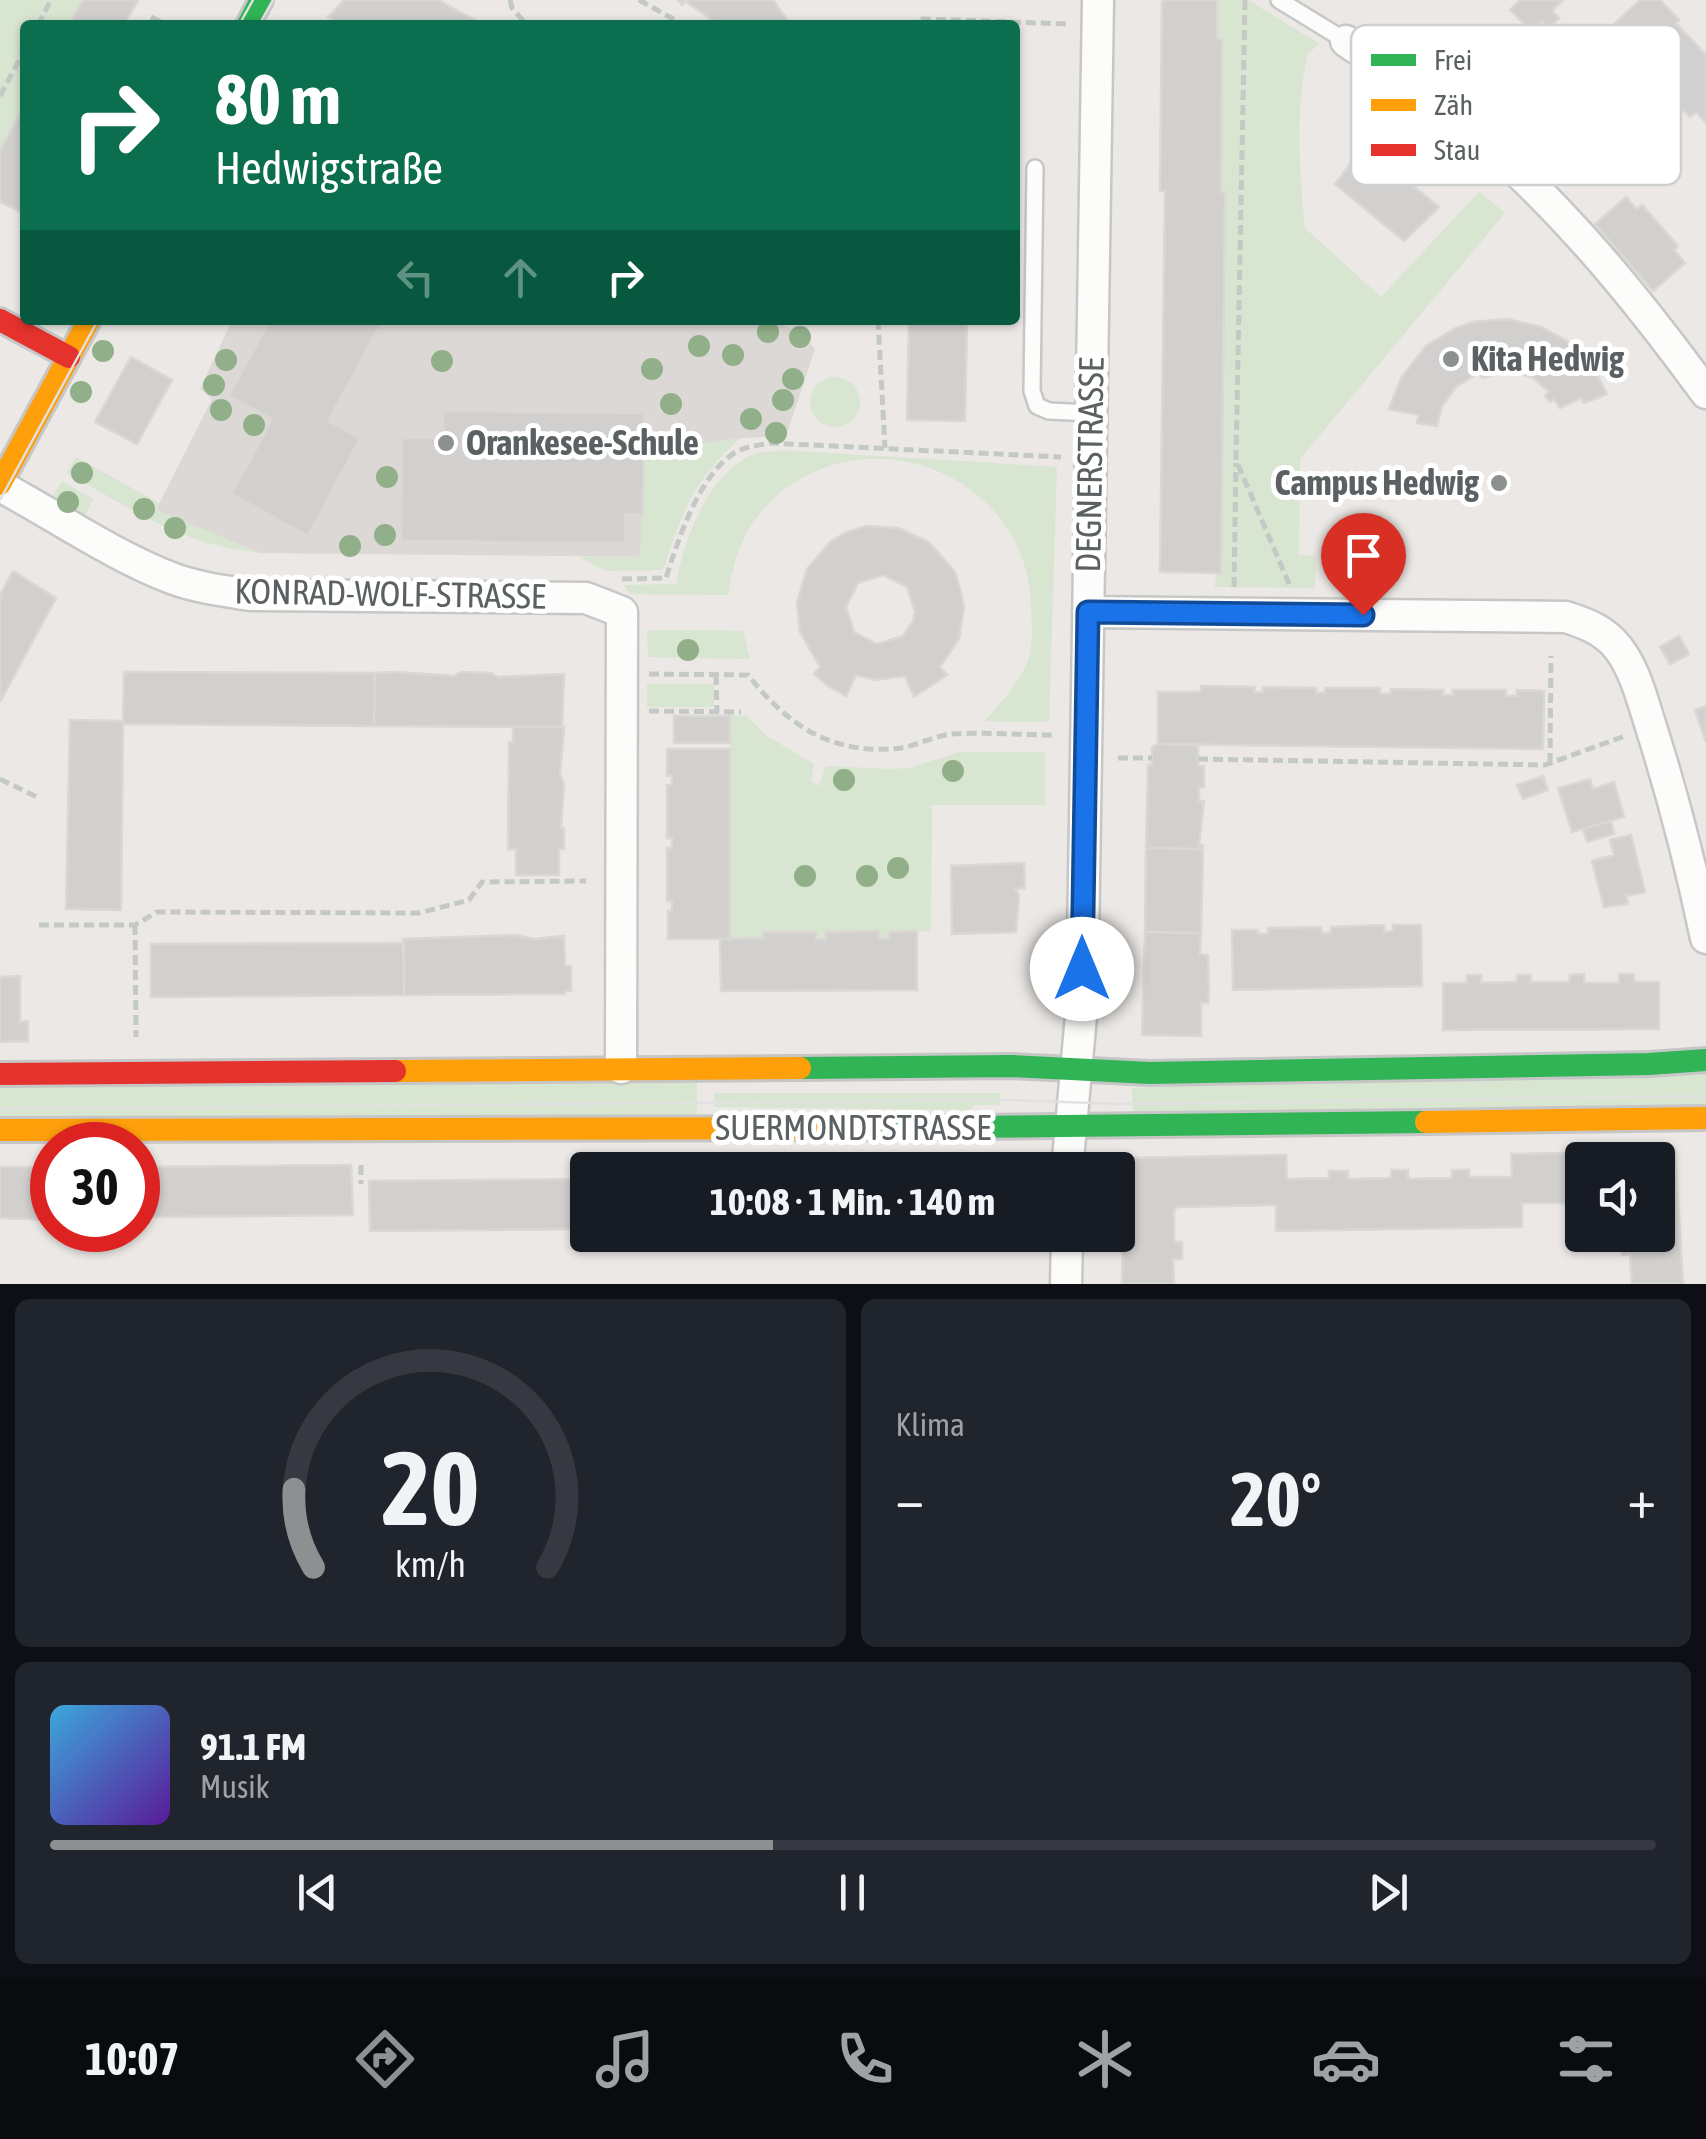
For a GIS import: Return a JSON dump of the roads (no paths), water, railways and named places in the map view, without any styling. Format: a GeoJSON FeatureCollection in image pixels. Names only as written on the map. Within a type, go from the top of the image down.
{"type":"FeatureCollection","features":[{"type":"Feature","properties":{"kind":"main road"},"geometry":{"type":"LineString","coordinates":[[0,320],[69,358]]}},
{"type":"Feature","properties":{"kind":"main road","name":"KONRAD-WOLF-STRASSE"},"geometry":{"type":"LineString","coordinates":[[0,485],[86,325]]}},
{"type":"Feature","properties":{"kind":"main road","name":"SUERMONDTSTRASSE"},"geometry":{"type":"LineString","coordinates":[[0,1074],[1011,1066],[1170,1072],[1706,1060]]}},
{"type":"Feature","properties":{"kind":"main road","name":"SUERMONDTSTRASSE"},"geometry":{"type":"LineString","coordinates":[[0,1130],[1071,1128],[1706,1118]]}},
{"type":"Feature","properties":{"kind":"street","name":"DEGNERSTRASSE"},"geometry":{"type":"LineString","coordinates":[[1069,1152],[1082,1005],[1098,0]]}},
{"type":"Feature","properties":{"kind":"street"},"geometry":{"type":"LineString","coordinates":[[1346,41],[1351,45]]}},
{"type":"Feature","properties":{"kind":"street"},"geometry":{"type":"LineString","coordinates":[[1530,185],[1590,246],[1652,319],[1706,393]]}},
{"type":"Feature","properties":{"kind":"street","name":"KONRAD-WOLF-STRASSE"},"geometry":{"type":"LineString","coordinates":[[0,485],[142,564],[211,590],[251,595],[586,598],[622,612],[621,1068]]}},
{"type":"Feature","properties":{"kind":"street"},"geometry":{"type":"LineString","coordinates":[[1088,612],[1566,617],[1596,628],[1626,660],[1639,692],[1671,789],[1706,938]]}},
{"type":"Feature","properties":{"kind":"street"},"geometry":{"type":"LineString","coordinates":[[1066,1252],[1066,1284]]}},
{"type":"Feature","properties":{"kind":"lane"},"geometry":{"type":"LineString","coordinates":[[1279,0],[1346,41]]}},
{"type":"Feature","properties":{"kind":"lane"},"geometry":{"type":"LineString","coordinates":[[1035,168],[1032,391],[1037,406],[1049,411],[1091,412]]}},
{"type":"Feature","properties":{"kind":"tram line"},"geometry":{"type":"LineString","coordinates":[[242,20],[253,0]]}},
{"type":"Feature","properties":{"kind":"tram line"},"geometry":{"type":"LineString","coordinates":[[262,20],[273,0]]}},
{"type":"Feature","properties":{"kind":"tram line"},"geometry":{"type":"LineString","coordinates":[[0,500],[95,325]]}},
{"type":"Feature","properties":{"kind":"tram line"},"geometry":{"type":"LineString","coordinates":[[0,1109],[1011,1100],[1120,1104],[1706,1096]]}},
{"type":"Feature","properties":{"kind":"place","name":"Kita Hedwig"},"geometry":{"type":"Point","coordinates":[1451,359]}},
{"type":"Feature","properties":{"kind":"place","name":"Orankesee-Schule"},"geometry":{"type":"Point","coordinates":[446,443]}},
{"type":"Feature","properties":{"kind":"place","name":"Campus Hedwig"},"geometry":{"type":"Point","coordinates":[1499,483]}}]}
